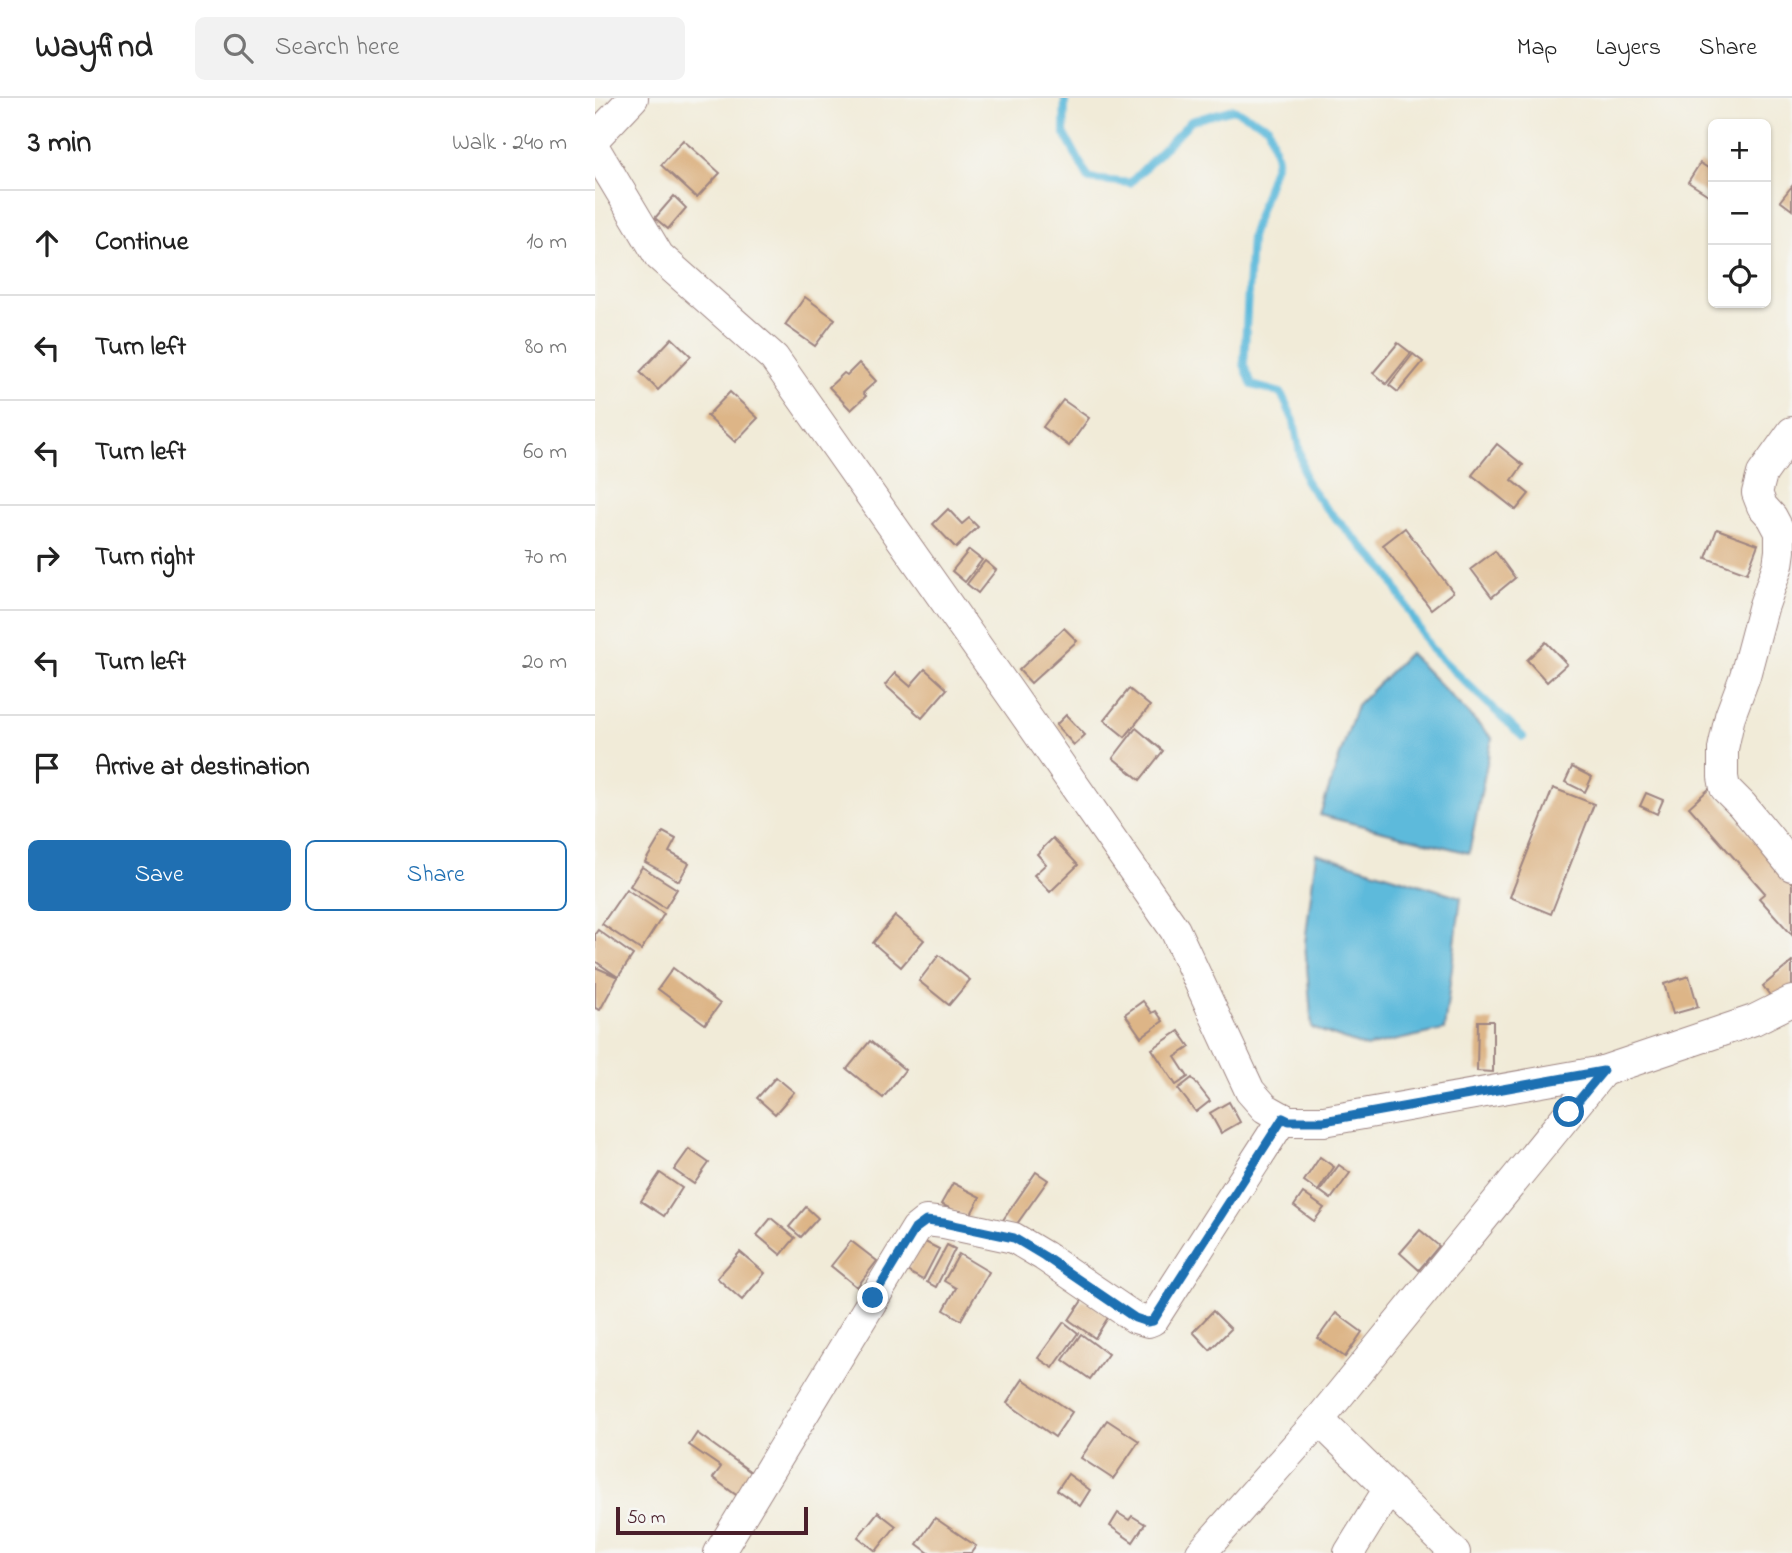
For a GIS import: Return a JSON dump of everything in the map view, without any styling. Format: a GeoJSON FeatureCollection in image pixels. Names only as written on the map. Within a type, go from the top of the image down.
{"type":"FeatureCollection","features":[{"type":"Feature","properties":{"kind":"street"},"geometry":{"type":"LineString","coordinates":[[595,138],[633,98]]}},
{"type":"Feature","properties":{"kind":"street"},"geometry":{"type":"LineString","coordinates":[[595,149],[659,256],[773,358],[1175,930],[1250,1091],[1265,1108],[1289,1121],[1324,1121],[1603,1071],[1754,1020],[1792,1001]]}},
{"type":"Feature","properties":{"kind":"street"},"geometry":{"type":"LineString","coordinates":[[1792,432],[1762,474],[1757,493],[1762,506],[1780,532],[1780,551],[1745,676],[1730,716],[1723,749],[1723,777],[1725,788],[1792,866]]}},
{"type":"Feature","properties":{"kind":"street"},"geometry":{"type":"LineString","coordinates":[[1201,1553],[1319,1420],[1603,1071]]}},
{"type":"Feature","properties":{"kind":"street"},"geometry":{"type":"LineString","coordinates":[[719,1553],[915,1229],[926,1221],[1014,1238],[1135,1318],[1153,1321],[1283,1118]]}},
{"type":"Feature","properties":{"kind":"street"},"geometry":{"type":"LineString","coordinates":[[1319,1420],[1455,1553]]}},
{"type":"Feature","properties":{"kind":"street"},"geometry":{"type":"LineString","coordinates":[[1349,1553],[1388,1490]]}},
{"type":"Feature","properties":{"kind":"water"},"geometry":{"type":"Polygon","coordinates":[[[1409,653],[1492,738],[1469,853],[1320,815],[1357,705],[1409,653]]]}},
{"type":"Feature","properties":{"kind":"water"},"geometry":{"type":"Polygon","coordinates":[[[1316,853],[1461,897],[1444,1030],[1366,1047],[1312,1028],[1305,943],[1316,853]]]}},
{"type":"Feature","properties":{"kind":"building"},"geometry":{"type":"Polygon","coordinates":[[[683,140],[720,173],[697,198],[661,165],[683,140]]]}},
{"type":"Feature","properties":{"kind":"building"},"geometry":{"type":"Polygon","coordinates":[[[1700,163],[1708,168],[1708,195],[1688,182],[1700,163]]]}},
{"type":"Feature","properties":{"kind":"building"},"geometry":{"type":"Polygon","coordinates":[[[1792,186],[1792,210],[1780,201],[1792,186]]]}},
{"type":"Feature","properties":{"kind":"building"},"geometry":{"type":"Polygon","coordinates":[[[674,196],[686,208],[668,229],[655,218],[674,196]]]}},
{"type":"Feature","properties":{"kind":"building"},"geometry":{"type":"Polygon","coordinates":[[[805,297],[835,319],[815,346],[785,325],[805,297]]]}},
{"type":"Feature","properties":{"kind":"building"},"geometry":{"type":"Polygon","coordinates":[[[672,338],[691,356],[658,390],[640,372],[672,338]]]}},
{"type":"Feature","properties":{"kind":"building"},"geometry":{"type":"Polygon","coordinates":[[[1398,343],[1411,353],[1386,384],[1373,373],[1398,343]]]}},
{"type":"Feature","properties":{"kind":"building"},"geometry":{"type":"Polygon","coordinates":[[[1413,354],[1423,362],[1398,392],[1389,385],[1413,354]]]}},
{"type":"Feature","properties":{"kind":"building"},"geometry":{"type":"Polygon","coordinates":[[[859,363],[876,381],[863,393],[866,396],[851,410],[829,387],[859,363]]]}},
{"type":"Feature","properties":{"kind":"building"},"geometry":{"type":"Polygon","coordinates":[[[730,392],[758,418],[735,442],[707,416],[730,392]]]}},
{"type":"Feature","properties":{"kind":"building"},"geometry":{"type":"Polygon","coordinates":[[[1063,400],[1089,418],[1069,446],[1043,427],[1063,400]]]}},
{"type":"Feature","properties":{"kind":"building"},"geometry":{"type":"Polygon","coordinates":[[[1497,444],[1523,465],[1512,480],[1529,494],[1516,510],[1472,475],[1497,444]]]}},
{"type":"Feature","properties":{"kind":"building"},"geometry":{"type":"Polygon","coordinates":[[[948,509],[962,524],[969,518],[978,527],[956,548],[933,524],[948,509]]]}},
{"type":"Feature","properties":{"kind":"building"},"geometry":{"type":"Polygon","coordinates":[[[1405,528],[1453,592],[1431,609],[1383,545],[1405,528]]]}},
{"type":"Feature","properties":{"kind":"building"},"geometry":{"type":"Polygon","coordinates":[[[1717,529],[1758,544],[1747,573],[1706,558],[1717,529]]]}},
{"type":"Feature","properties":{"kind":"building"},"geometry":{"type":"Polygon","coordinates":[[[969,550],[982,560],[965,582],[952,571],[969,550]]]}},
{"type":"Feature","properties":{"kind":"building"},"geometry":{"type":"Polygon","coordinates":[[[1495,551],[1515,578],[1492,597],[1471,569],[1495,551]]]}},
{"type":"Feature","properties":{"kind":"building"},"geometry":{"type":"Polygon","coordinates":[[[985,561],[996,570],[978,593],[967,584],[985,561]]]}},
{"type":"Feature","properties":{"kind":"building"},"geometry":{"type":"Polygon","coordinates":[[[1064,628],[1077,641],[1031,683],[1019,670],[1064,628]]]}},
{"type":"Feature","properties":{"kind":"building"},"geometry":{"type":"Polygon","coordinates":[[[1546,642],[1567,664],[1547,682],[1527,660],[1546,642]]]}},
{"type":"Feature","properties":{"kind":"building"},"geometry":{"type":"Polygon","coordinates":[[[925,669],[947,689],[922,718],[885,685],[895,673],[910,686],[925,669]]]}},
{"type":"Feature","properties":{"kind":"building"},"geometry":{"type":"Polygon","coordinates":[[[1129,689],[1150,706],[1125,737],[1104,720],[1129,689]]]}},
{"type":"Feature","properties":{"kind":"building"},"geometry":{"type":"Polygon","coordinates":[[[1066,715],[1085,735],[1074,745],[1056,725],[1066,715]]]}},
{"type":"Feature","properties":{"kind":"building"},"geometry":{"type":"Polygon","coordinates":[[[1136,728],[1163,751],[1140,780],[1113,758],[1136,728]]]}},
{"type":"Feature","properties":{"kind":"building"},"geometry":{"type":"Polygon","coordinates":[[[1572,767],[1592,777],[1585,792],[1565,782],[1572,767]]]}},
{"type":"Feature","properties":{"kind":"building"},"geometry":{"type":"Polygon","coordinates":[[[1553,788],[1594,804],[1551,914],[1510,897],[1553,788]]]}},
{"type":"Feature","properties":{"kind":"building"},"geometry":{"type":"Polygon","coordinates":[[[1709,789],[1792,883],[1792,935],[1759,898],[1765,893],[1689,807],[1709,789]]]}},
{"type":"Feature","properties":{"kind":"building"},"geometry":{"type":"Polygon","coordinates":[[[1646,793],[1663,800],[1657,814],[1640,806],[1646,793]]]}},
{"type":"Feature","properties":{"kind":"building"},"geometry":{"type":"Polygon","coordinates":[[[663,832],[676,839],[669,852],[689,863],[679,881],[645,862],[663,832]]]}},
{"type":"Feature","properties":{"kind":"building"},"geometry":{"type":"Polygon","coordinates":[[[1053,838],[1078,865],[1050,892],[1034,875],[1046,864],[1037,854],[1053,838]]]}},
{"type":"Feature","properties":{"kind":"building"},"geometry":{"type":"Polygon","coordinates":[[[642,867],[677,889],[665,908],[630,886],[642,867]]]}},
{"type":"Feature","properties":{"kind":"building"},"geometry":{"type":"Polygon","coordinates":[[[626,889],[664,914],[641,950],[602,924],[626,889]]]}},
{"type":"Feature","properties":{"kind":"building"},"geometry":{"type":"Polygon","coordinates":[[[895,916],[924,940],[901,967],[873,943],[895,916]]]}},
{"type":"Feature","properties":{"kind":"building"},"geometry":{"type":"Polygon","coordinates":[[[598,930],[633,955],[618,977],[595,961],[595,934],[598,930]]]}},
{"type":"Feature","properties":{"kind":"building"},"geometry":{"type":"Polygon","coordinates":[[[939,955],[970,980],[949,1005],[919,981],[939,955]]]}},
{"type":"Feature","properties":{"kind":"building"},"geometry":{"type":"Polygon","coordinates":[[[1792,962],[1792,988],[1775,1002],[1763,986],[1792,962]]]}},
{"type":"Feature","properties":{"kind":"building"},"geometry":{"type":"Polygon","coordinates":[[[595,967],[618,977],[600,1010],[595,1008],[595,967]]]}},
{"type":"Feature","properties":{"kind":"building"},"geometry":{"type":"Polygon","coordinates":[[[673,968],[720,1004],[705,1024],[658,989],[673,968]]]}},
{"type":"Feature","properties":{"kind":"building"},"geometry":{"type":"Polygon","coordinates":[[[1689,976],[1698,1007],[1673,1014],[1664,984],[1689,976]]]}},
{"type":"Feature","properties":{"kind":"building"},"geometry":{"type":"Polygon","coordinates":[[[1143,1001],[1152,1013],[1156,1011],[1163,1021],[1141,1037],[1125,1014],[1143,1001]]]}},
{"type":"Feature","properties":{"kind":"building"},"geometry":{"type":"Polygon","coordinates":[[[1478,1021],[1493,1021],[1493,1072],[1477,1071],[1478,1021]]]}},
{"type":"Feature","properties":{"kind":"building"},"geometry":{"type":"Polygon","coordinates":[[[1179,1031],[1190,1047],[1175,1057],[1188,1077],[1176,1085],[1152,1049],[1179,1031]]]}},
{"type":"Feature","properties":{"kind":"building"},"geometry":{"type":"Polygon","coordinates":[[[870,1041],[905,1070],[883,1098],[847,1069],[870,1041]]]}},
{"type":"Feature","properties":{"kind":"building"},"geometry":{"type":"Polygon","coordinates":[[[776,1077],[794,1092],[775,1114],[757,1098],[776,1077]]]}},
{"type":"Feature","properties":{"kind":"building"},"geometry":{"type":"Polygon","coordinates":[[[1192,1078],[1210,1101],[1196,1112],[1178,1089],[1192,1078]]]}},
{"type":"Feature","properties":{"kind":"building"},"geometry":{"type":"Polygon","coordinates":[[[1229,1102],[1240,1122],[1221,1133],[1210,1113],[1229,1102]]]}},
{"type":"Feature","properties":{"kind":"building"},"geometry":{"type":"Polygon","coordinates":[[[689,1149],[709,1163],[694,1184],[674,1170],[689,1149]]]}},
{"type":"Feature","properties":{"kind":"building"},"geometry":{"type":"Polygon","coordinates":[[[1320,1157],[1334,1167],[1318,1191],[1304,1181],[1320,1157]]]}},
{"type":"Feature","properties":{"kind":"building"},"geometry":{"type":"Polygon","coordinates":[[[1339,1165],[1350,1173],[1331,1199],[1320,1191],[1339,1165]]]}},
{"type":"Feature","properties":{"kind":"building"},"geometry":{"type":"Polygon","coordinates":[[[1036,1172],[1048,1180],[1014,1228],[1003,1220],[1036,1172]]]}},
{"type":"Feature","properties":{"kind":"building"},"geometry":{"type":"Polygon","coordinates":[[[660,1173],[682,1188],[664,1216],[641,1201],[660,1173]]]}},
{"type":"Feature","properties":{"kind":"building"},"geometry":{"type":"Polygon","coordinates":[[[953,1183],[980,1197],[969,1218],[941,1204],[953,1183]]]}},
{"type":"Feature","properties":{"kind":"building"},"geometry":{"type":"Polygon","coordinates":[[[1303,1193],[1324,1208],[1314,1221],[1294,1206],[1303,1193]]]}},
{"type":"Feature","properties":{"kind":"building"},"geometry":{"type":"Polygon","coordinates":[[[806,1207],[818,1218],[801,1237],[789,1227],[806,1207]]]}},
{"type":"Feature","properties":{"kind":"building"},"geometry":{"type":"Polygon","coordinates":[[[771,1218],[795,1238],[781,1255],[757,1235],[771,1218]]]}},
{"type":"Feature","properties":{"kind":"building"},"geometry":{"type":"Polygon","coordinates":[[[1420,1230],[1439,1246],[1419,1270],[1400,1253],[1420,1230]]]}},
{"type":"Feature","properties":{"kind":"building"},"geometry":{"type":"Polygon","coordinates":[[[851,1241],[877,1261],[857,1287],[831,1266],[851,1241]]]}},
{"type":"Feature","properties":{"kind":"building"},"geometry":{"type":"Polygon","coordinates":[[[923,1241],[939,1249],[923,1280],[907,1271],[923,1241]]]}},
{"type":"Feature","properties":{"kind":"building"},"geometry":{"type":"Polygon","coordinates":[[[947,1245],[955,1249],[936,1287],[927,1282],[947,1245]]]}},
{"type":"Feature","properties":{"kind":"building"},"geometry":{"type":"Polygon","coordinates":[[[740,1252],[765,1273],[742,1300],[717,1278],[740,1252]]]}},
{"type":"Feature","properties":{"kind":"building"},"geometry":{"type":"Polygon","coordinates":[[[959,1254],[989,1272],[961,1320],[944,1310],[956,1288],[944,1281],[959,1254]]]}},
{"type":"Feature","properties":{"kind":"building"},"geometry":{"type":"Polygon","coordinates":[[[1083,1299],[1109,1316],[1095,1338],[1069,1320],[1083,1299]]]}},
{"type":"Feature","properties":{"kind":"building"},"geometry":{"type":"Polygon","coordinates":[[[1213,1311],[1231,1329],[1210,1350],[1193,1332],[1213,1311]]]}},
{"type":"Feature","properties":{"kind":"building"},"geometry":{"type":"Polygon","coordinates":[[[1336,1313],[1362,1332],[1345,1357],[1318,1338],[1336,1313]]]}},
{"type":"Feature","properties":{"kind":"building"},"geometry":{"type":"Polygon","coordinates":[[[1064,1322],[1078,1333],[1053,1368],[1038,1358],[1064,1322]]]}},
{"type":"Feature","properties":{"kind":"building"},"geometry":{"type":"Polygon","coordinates":[[[1081,1334],[1108,1354],[1090,1379],[1063,1360],[1081,1334]]]}},
{"type":"Feature","properties":{"kind":"building"},"geometry":{"type":"Polygon","coordinates":[[[1023,1379],[1072,1412],[1055,1437],[1007,1403],[1023,1379]]]}},
{"type":"Feature","properties":{"kind":"building"},"geometry":{"type":"Polygon","coordinates":[[[1107,1420],[1139,1441],[1113,1479],[1081,1458],[1107,1420]]]}},
{"type":"Feature","properties":{"kind":"building"},"geometry":{"type":"Polygon","coordinates":[[[697,1433],[755,1475],[739,1497],[713,1478],[721,1467],[689,1445],[697,1433]]]}},
{"type":"Feature","properties":{"kind":"building"},"geometry":{"type":"Polygon","coordinates":[[[1068,1474],[1090,1490],[1080,1506],[1057,1490],[1068,1474]]]}},
{"type":"Feature","properties":{"kind":"building"},"geometry":{"type":"Polygon","coordinates":[[[878,1512],[896,1526],[876,1551],[858,1537],[878,1512]]]}},
{"type":"Feature","properties":{"kind":"building"},"geometry":{"type":"Polygon","coordinates":[[[1118,1513],[1129,1520],[1132,1516],[1145,1524],[1133,1542],[1110,1526],[1118,1513]]]}},
{"type":"Feature","properties":{"kind":"building"},"geometry":{"type":"Polygon","coordinates":[[[935,1518],[976,1546],[971,1553],[929,1553],[917,1544],[935,1518]]]}},
{"type":"Feature","properties":{"kind":"waterway"},"geometry":{"type":"LineString","coordinates":[[1065,98],[1064,133],[1089,179],[1130,183],[1191,121],[1233,109],[1268,126],[1277,158],[1251,237],[1244,364],[1252,385],[1281,393],[1294,421],[1305,480],[1323,505],[1386,571],[1431,649],[1523,737]]}},
{"type":"Feature","properties":{"kind":"route"},"geometry":{"type":"LineString","coordinates":[[873,1298],[915,1229],[926,1221],[1014,1238],[1135,1318],[1153,1321],[1283,1118],[1289,1121],[1324,1121],[1603,1071],[1569,1112]]}}]}
